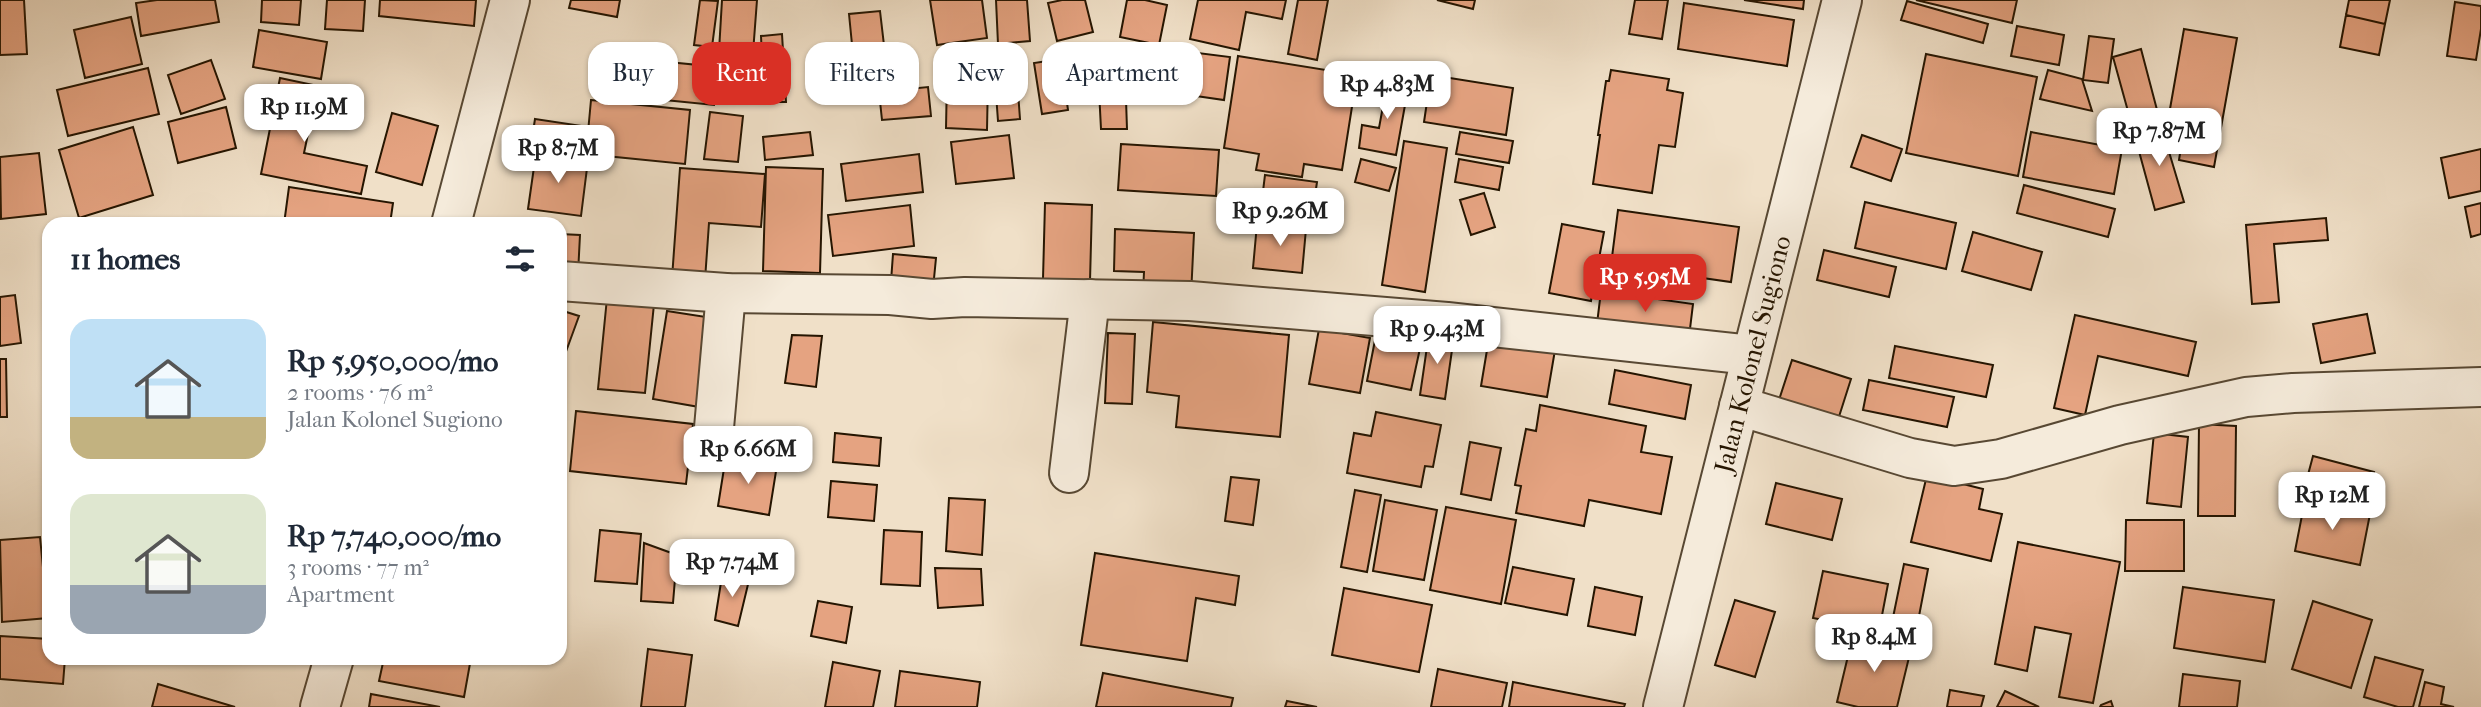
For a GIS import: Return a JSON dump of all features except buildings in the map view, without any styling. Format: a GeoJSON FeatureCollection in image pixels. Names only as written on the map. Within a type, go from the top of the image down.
{"type":"FeatureCollection","features":[{"type":"Feature","properties":{"kind":"street"},"geometry":{"type":"LineString","coordinates":[[454,217],[510,0]]}},
{"type":"Feature","properties":{"kind":"street","name":"Jalan Kolonel Sugiono"},"geometry":{"type":"LineString","coordinates":[[1668,706],[1751,355],[1842,0]]}},
{"type":"Feature","properties":{"kind":"street"},"geometry":{"type":"LineString","coordinates":[[567,282],[726,293],[890,295],[932,299],[965,297],[1190,301],[1447,322],[1751,355]]}},
{"type":"Feature","properties":{"kind":"street"},"geometry":{"type":"LineString","coordinates":[[713,439],[726,293]]}},
{"type":"Feature","properties":{"kind":"street"},"geometry":{"type":"LineString","coordinates":[[1069,473],[1090,299]]}},
{"type":"Feature","properties":{"kind":"street"},"geometry":{"type":"LineString","coordinates":[[1739,406],[1919,461],[1954,466],[2001,458],[2120,425],[2256,395],[2481,387]]}},
{"type":"Feature","properties":{"kind":"street"},"geometry":{"type":"LineString","coordinates":[[320,707],[332,665]]}}]}
